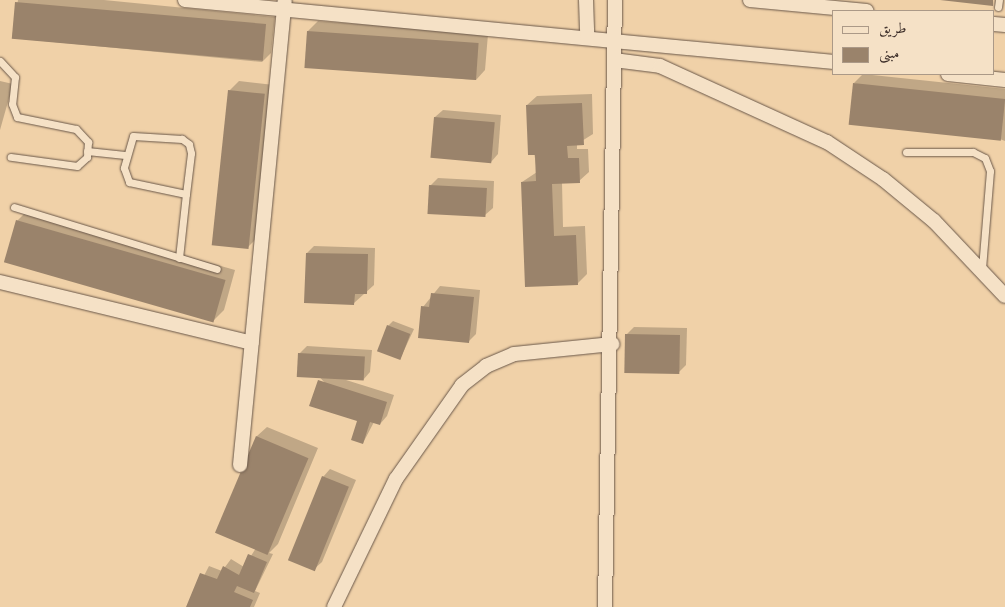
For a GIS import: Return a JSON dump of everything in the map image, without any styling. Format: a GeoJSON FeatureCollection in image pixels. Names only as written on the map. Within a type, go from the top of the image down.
{"type":"FeatureCollection","features":[{"type":"Feature","properties":{"kind":"street"},"geometry":{"type":"LineString","coordinates":[[186,0],[285,5],[832,62]]}},
{"type":"Feature","properties":{"kind":"street"},"geometry":{"type":"LineString","coordinates":[[586,0],[587,36]]}},
{"type":"Feature","properties":{"kind":"street"},"geometry":{"type":"LineString","coordinates":[[605,607],[612,344],[615,0]]}},
{"type":"Feature","properties":{"kind":"street"},"geometry":{"type":"LineString","coordinates":[[750,0],[855,10]]}},
{"type":"Feature","properties":{"kind":"street"},"geometry":{"type":"LineString","coordinates":[[240,465],[285,5]]}},
{"type":"Feature","properties":{"kind":"street"},"geometry":{"type":"LineString","coordinates":[[614,60],[660,66],[827,142],[883,179],[982,268],[1005,296]]}},
{"type":"Feature","properties":{"kind":"street"},"geometry":{"type":"LineString","coordinates":[[958,75],[1005,80]]}},
{"type":"Feature","properties":{"kind":"street"},"geometry":{"type":"LineString","coordinates":[[0,282],[252,343]]}},
{"type":"Feature","properties":{"kind":"street"},"geometry":{"type":"LineString","coordinates":[[334,607],[396,480],[462,386],[486,366],[514,354],[612,344]]}},
{"type":"Feature","properties":{"kind":"lane"},"geometry":{"type":"LineString","coordinates":[[0,61],[15,78],[12,104],[17,117],[81,131],[87,137],[87,151],[84,161],[73,167],[11,157]]}},
{"type":"Feature","properties":{"kind":"lane"},"geometry":{"type":"LineString","coordinates":[[179,258],[186,194],[191,148],[186,141],[138,134],[129,140],[125,155],[124,173],[133,185],[186,194]]}},
{"type":"Feature","properties":{"kind":"lane"},"geometry":{"type":"LineString","coordinates":[[87,151],[125,155]]}},
{"type":"Feature","properties":{"kind":"lane"},"geometry":{"type":"LineString","coordinates":[[906,152],[973,152],[985,158],[990,171],[982,268]]}},
{"type":"Feature","properties":{"kind":"lane"},"geometry":{"type":"LineString","coordinates":[[14,207],[217,270]]}},
{"type":"Feature","properties":{"kind":"building"},"geometry":{"type":"Polygon","coordinates":[[[940,0],[993,0],[993,6],[940,0]]]}},
{"type":"Feature","properties":{"kind":"building"},"geometry":{"type":"Polygon","coordinates":[[[15,2],[266,24],[263,61],[12,39],[15,2]]]}},
{"type":"Feature","properties":{"kind":"building"},"geometry":{"type":"Polygon","coordinates":[[[307,31],[479,43],[476,80],[304,68],[307,31]]]}},
{"type":"Feature","properties":{"kind":"building"},"geometry":{"type":"Polygon","coordinates":[[[853,83],[1005,99],[1001,141],[849,125],[853,83]]]}},
{"type":"Feature","properties":{"kind":"building"},"geometry":{"type":"Polygon","coordinates":[[[228,90],[265,94],[248,249],[212,245],[228,90]]]}},
{"type":"Feature","properties":{"kind":"building"},"geometry":{"type":"Polygon","coordinates":[[[582,103],[584,145],[567,146],[568,158],[579,158],[580,183],[552,184],[554,236],[576,235],[578,285],[525,287],[521,182],[536,181],[535,155],[528,155],[526,105],[582,103]]]}},
{"type":"Feature","properties":{"kind":"building"},"geometry":{"type":"Polygon","coordinates":[[[434,117],[495,122],[491,163],[430,158],[434,117]]]}},
{"type":"Feature","properties":{"kind":"building"},"geometry":{"type":"Polygon","coordinates":[[[429,185],[487,188],[485,217],[427,214],[429,185]]]}},
{"type":"Feature","properties":{"kind":"building"},"geometry":{"type":"Polygon","coordinates":[[[16,220],[226,280],[213,322],[4,262],[16,220]]]}},
{"type":"Feature","properties":{"kind":"building"},"geometry":{"type":"Polygon","coordinates":[[[306,253],[368,254],[367,294],[355,294],[354,305],[304,303],[306,253]]]}},
{"type":"Feature","properties":{"kind":"building"},"geometry":{"type":"Polygon","coordinates":[[[431,293],[474,297],[469,343],[418,338],[421,306],[429,307],[431,293]]]}},
{"type":"Feature","properties":{"kind":"building"},"geometry":{"type":"Polygon","coordinates":[[[387,325],[410,334],[400,360],[377,351],[387,325]]]}},
{"type":"Feature","properties":{"kind":"building"},"geometry":{"type":"Polygon","coordinates":[[[625,334],[680,335],[679,374],[624,373],[625,334]]]}},
{"type":"Feature","properties":{"kind":"building"},"geometry":{"type":"Polygon","coordinates":[[[298,353],[365,357],[364,380],[297,377],[298,353]]]}},
{"type":"Feature","properties":{"kind":"building"},"geometry":{"type":"Polygon","coordinates":[[[318,380],[387,402],[380,425],[370,422],[363,444],[351,440],[357,421],[309,406],[318,380]]]}},
{"type":"Feature","properties":{"kind":"building"},"geometry":{"type":"Polygon","coordinates":[[[256,436],[308,458],[267,555],[215,533],[256,436]]]}},
{"type":"Feature","properties":{"kind":"building"},"geometry":{"type":"Polygon","coordinates":[[[322,476],[349,487],[315,571],[288,560],[322,476]]]}},
{"type":"Feature","properties":{"kind":"building"},"geometry":{"type":"Polygon","coordinates":[[[248,554],[267,562],[254,593],[237,586],[234,592],[253,600],[250,607],[186,607],[200,573],[217,579],[223,566],[239,575],[248,554]]]}}]}
